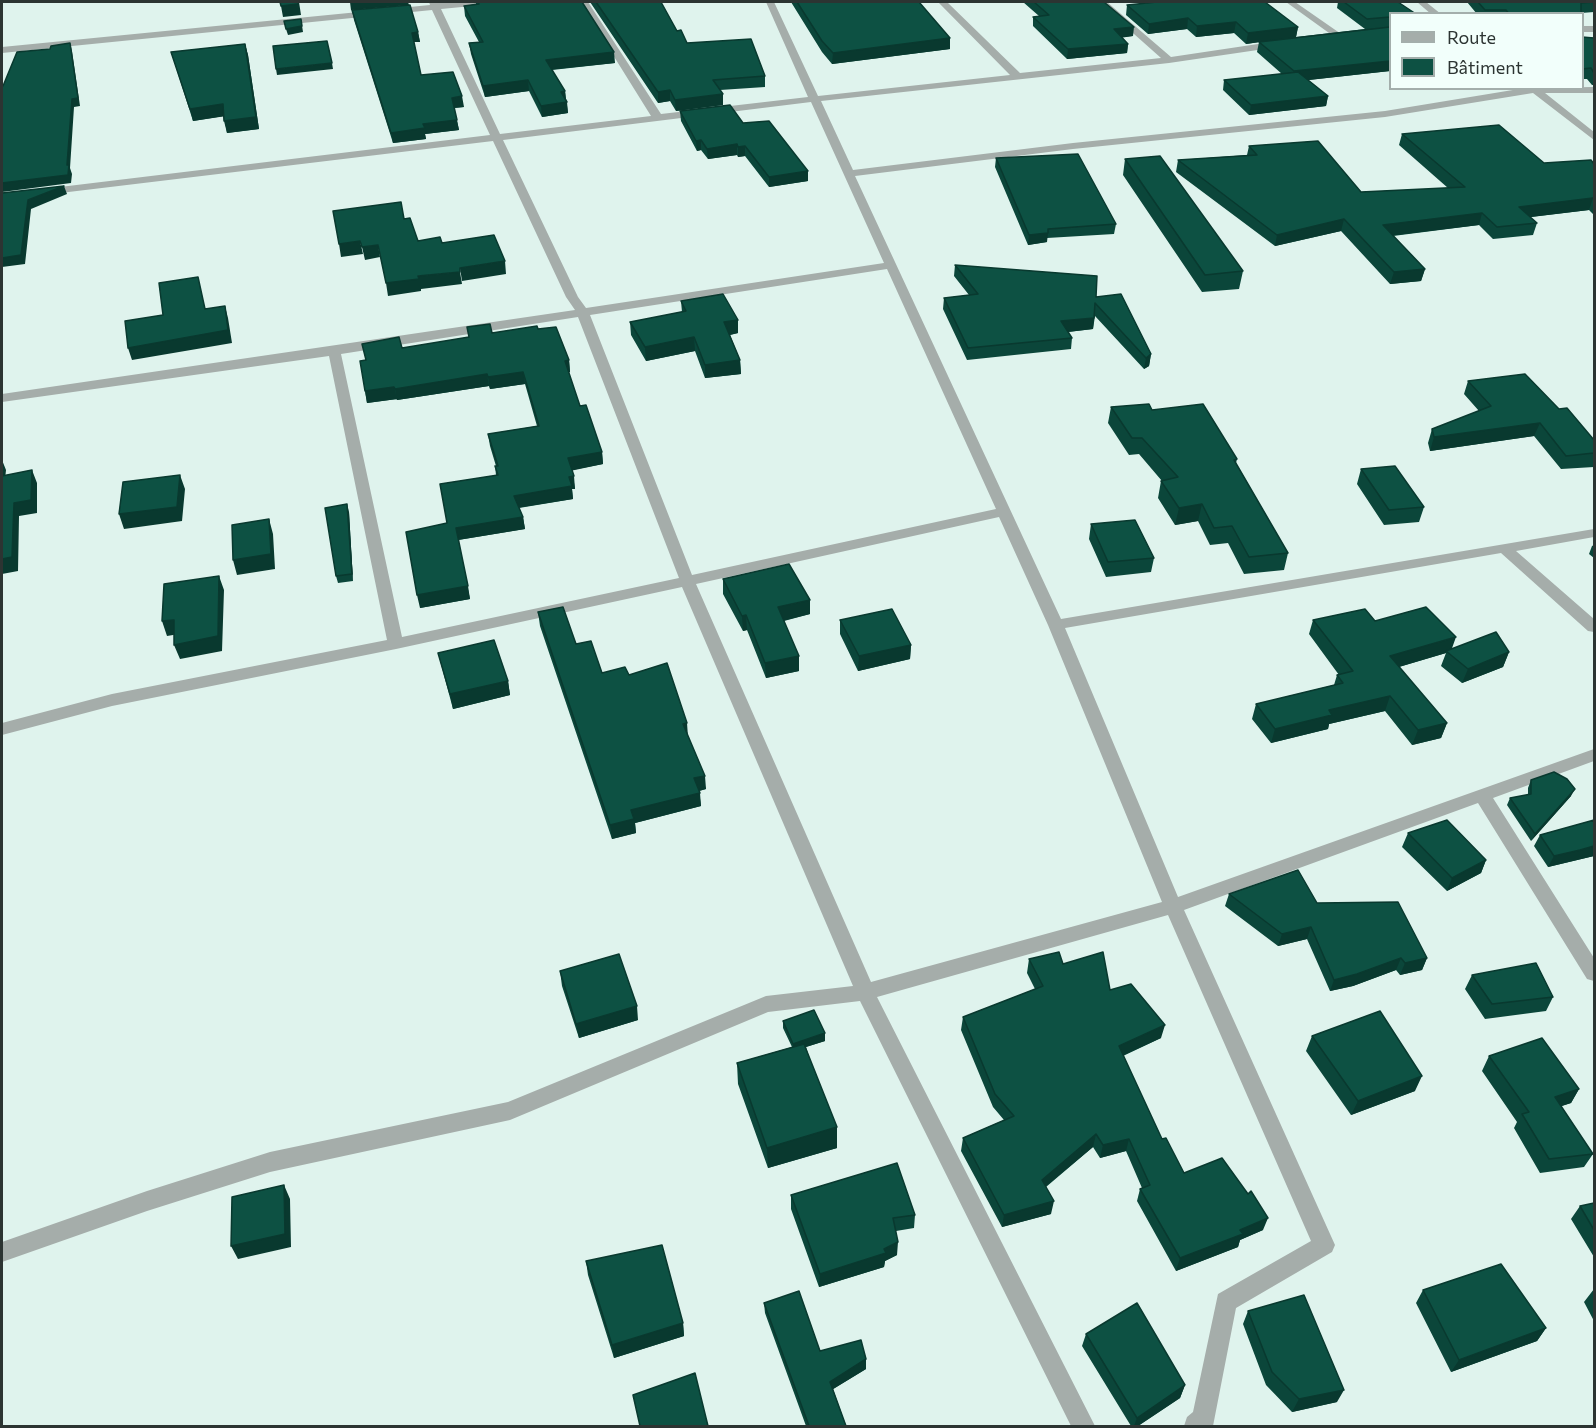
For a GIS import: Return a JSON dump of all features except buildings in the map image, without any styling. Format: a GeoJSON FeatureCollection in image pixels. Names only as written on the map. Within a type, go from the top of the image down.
{"type":"FeatureCollection","features":[{"type":"Feature","properties":{"kind":"street"},"geometry":{"type":"LineString","coordinates":[[2,50],[434,4],[483,2]]}},
{"type":"Feature","properties":{"kind":"street"},"geometry":{"type":"LineString","coordinates":[[584,2],[657,118]]}},
{"type":"Feature","properties":{"kind":"street"},"geometry":{"type":"LineString","coordinates":[[770,2],[1056,625],[1173,906],[1324,1245],[1226,1302],[1204,1419],[1196,1426]]}},
{"type":"Feature","properties":{"kind":"street"},"geometry":{"type":"LineString","coordinates":[[942,2],[1018,76]]}},
{"type":"Feature","properties":{"kind":"street"},"geometry":{"type":"LineString","coordinates":[[1102,2],[1169,60]]}},
{"type":"Feature","properties":{"kind":"street"},"geometry":{"type":"LineString","coordinates":[[1290,2],[1344,36],[1328,38]]}},
{"type":"Feature","properties":{"kind":"street"},"geometry":{"type":"LineString","coordinates":[[1421,2],[1434,12]]}},
{"type":"Feature","properties":{"kind":"street"},"geometry":{"type":"LineString","coordinates":[[434,4],[572,297],[583,313],[687,580],[865,993],[1083,1426]]}},
{"type":"Feature","properties":{"kind":"street"},"geometry":{"type":"LineString","coordinates":[[2,197],[814,99],[1169,60],[1294,42]]}},
{"type":"Feature","properties":{"kind":"street"},"geometry":{"type":"LineString","coordinates":[[849,174],[1073,146],[1385,114],[1527,90]]}},
{"type":"Feature","properties":{"kind":"street"},"geometry":{"type":"LineString","coordinates":[[1534,90],[1594,137]]}},
{"type":"Feature","properties":{"kind":"street"},"geometry":{"type":"LineString","coordinates":[[2,398],[334,351],[891,265]]}},
{"type":"Feature","properties":{"kind":"street"},"geometry":{"type":"LineString","coordinates":[[334,351],[396,644]]}},
{"type":"Feature","properties":{"kind":"street"},"geometry":{"type":"LineString","coordinates":[[2,729],[112,700],[396,644],[1004,512]]}},
{"type":"Feature","properties":{"kind":"street"},"geometry":{"type":"LineString","coordinates":[[1056,625],[1594,533]]}},
{"type":"Feature","properties":{"kind":"street"},"geometry":{"type":"LineString","coordinates":[[1504,549],[1594,627]]}},
{"type":"Feature","properties":{"kind":"street"},"geometry":{"type":"LineString","coordinates":[[2,1252],[147,1201],[270,1162],[510,1111],[765,1004],[865,993],[1173,906],[1594,755]]}},
{"type":"Feature","properties":{"kind":"street"},"geometry":{"type":"LineString","coordinates":[[1482,795],[1594,973]]}}]}
